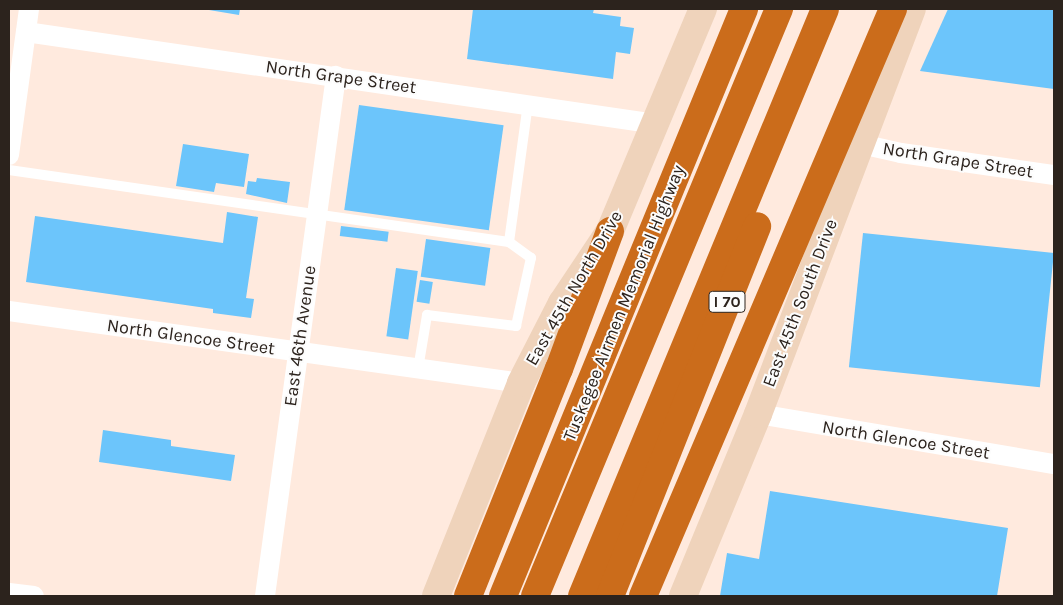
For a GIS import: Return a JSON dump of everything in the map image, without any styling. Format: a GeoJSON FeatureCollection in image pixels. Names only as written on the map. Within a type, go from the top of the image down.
{"type":"FeatureCollection","features":[{"type":"Feature","properties":{"kind":"highway","name":"Tuskegee Airmen Memorial Highway"},"geometry":{"type":"LineString","coordinates":[[503,596],[744,9]]}},
{"type":"Feature","properties":{"kind":"highway"},"geometry":{"type":"LineString","coordinates":[[533,596],[779,9]]}},
{"type":"Feature","properties":{"kind":"highway"},"geometry":{"type":"LineString","coordinates":[[582,596],[825,9]]}},
{"type":"Feature","properties":{"kind":"highway","name":"I 70"},"geometry":{"type":"LineString","coordinates":[[610,596],[844,9]]}},
{"type":"Feature","properties":{"kind":"highway"},"geometry":{"type":"LineString","coordinates":[[643,596],[858,84],[893,9]]}},
{"type":"Feature","properties":{"kind":"highway"},"geometry":{"type":"LineString","coordinates":[[533,596],[733,36]]}},
{"type":"Feature","properties":{"kind":"highway"},"geometry":{"type":"LineString","coordinates":[[468,596],[559,369],[610,231]]}},
{"type":"Feature","properties":{"kind":"main road","name":"East 45th North Drive"},"geometry":{"type":"LineString","coordinates":[[436,596],[521,383],[558,312],[610,231],[657,124],[703,9]]}},
{"type":"Feature","properties":{"kind":"main road","name":"East 45th South Drive"},"geometry":{"type":"LineString","coordinates":[[683,596],[758,414],[912,9]]}},
{"type":"Feature","properties":{"kind":"street"},"geometry":{"type":"LineString","coordinates":[[9,155],[29,9]]}},
{"type":"Feature","properties":{"kind":"street","name":"North Grape Street"},"geometry":{"type":"LineString","coordinates":[[26,32],[528,103],[657,124]]}},
{"type":"Feature","properties":{"kind":"street","name":"East 46th Avenue"},"geometry":{"type":"LineString","coordinates":[[265,596],[336,76]]}},
{"type":"Feature","properties":{"kind":"street","name":"North Grape Street"},"geometry":{"type":"LineString","coordinates":[[861,144],[901,153],[1054,175]]}},
{"type":"Feature","properties":{"kind":"street","name":"North Glencoe Street"},"geometry":{"type":"LineString","coordinates":[[9,311],[521,383]]}},
{"type":"Feature","properties":{"kind":"street","name":"North Glencoe Street"},"geometry":{"type":"LineString","coordinates":[[758,414],[1054,464]]}},
{"type":"Feature","properties":{"kind":"street"},"geometry":{"type":"LineString","coordinates":[[9,593],[34,596]]}},
{"type":"Feature","properties":{"kind":"lane"},"geometry":{"type":"LineString","coordinates":[[509,242],[528,103]]}},
{"type":"Feature","properties":{"kind":"lane"},"geometry":{"type":"LineString","coordinates":[[9,170],[509,242],[531,258],[516,326],[427,315],[418,369]]}},
{"type":"Feature","properties":{"kind":"building"},"geometry":{"type":"Polygon","coordinates":[[[203,9],[240,9],[239,15],[203,9]]]}},
{"type":"Feature","properties":{"kind":"building"},"geometry":{"type":"Polygon","coordinates":[[[473,9],[594,9],[593,13],[621,17],[620,26],[634,28],[630,54],[616,52],[613,79],[467,59],[473,9]]]}},
{"type":"Feature","properties":{"kind":"building"},"geometry":{"type":"Polygon","coordinates":[[[948,9],[1054,9],[1054,89],[920,71],[948,9]]]}},
{"type":"Feature","properties":{"kind":"building"},"geometry":{"type":"Polygon","coordinates":[[[359,105],[504,125],[489,230],[344,210],[359,105]]]}},
{"type":"Feature","properties":{"kind":"building"},"geometry":{"type":"Polygon","coordinates":[[[183,144],[249,154],[244,187],[216,183],[214,192],[176,186],[183,144]]]}},
{"type":"Feature","properties":{"kind":"building"},"geometry":{"type":"Polygon","coordinates":[[[257,178],[290,182],[287,203],[246,194],[248,181],[256,182],[257,178]]]}},
{"type":"Feature","properties":{"kind":"building"},"geometry":{"type":"Polygon","coordinates":[[[227,212],[258,217],[246,298],[254,299],[251,318],[213,313],[213,309],[26,282],[35,216],[223,243],[227,212]]]}},
{"type":"Feature","properties":{"kind":"building"},"geometry":{"type":"Polygon","coordinates":[[[341,226],[389,232],[387,242],[340,236],[341,226]]]}},
{"type":"Feature","properties":{"kind":"building"},"geometry":{"type":"Polygon","coordinates":[[[863,233],[1054,253],[1040,387],[849,367],[863,233]]]}},
{"type":"Feature","properties":{"kind":"building"},"geometry":{"type":"Polygon","coordinates":[[[426,239],[490,248],[485,286],[421,277],[426,239]]]}},
{"type":"Feature","properties":{"kind":"building"},"geometry":{"type":"Polygon","coordinates":[[[396,268],[418,271],[408,339],[386,336],[396,268]]]}},
{"type":"Feature","properties":{"kind":"building"},"geometry":{"type":"Polygon","coordinates":[[[420,280],[433,282],[429,304],[417,302],[420,280]]]}},
{"type":"Feature","properties":{"kind":"building"},"geometry":{"type":"Polygon","coordinates":[[[103,430],[171,440],[171,446],[235,455],[231,481],[99,462],[103,430]]]}},
{"type":"Feature","properties":{"kind":"building"},"geometry":{"type":"Polygon","coordinates":[[[770,491],[1008,528],[997,596],[720,596],[727,553],[759,559],[770,491]]]}}]}
